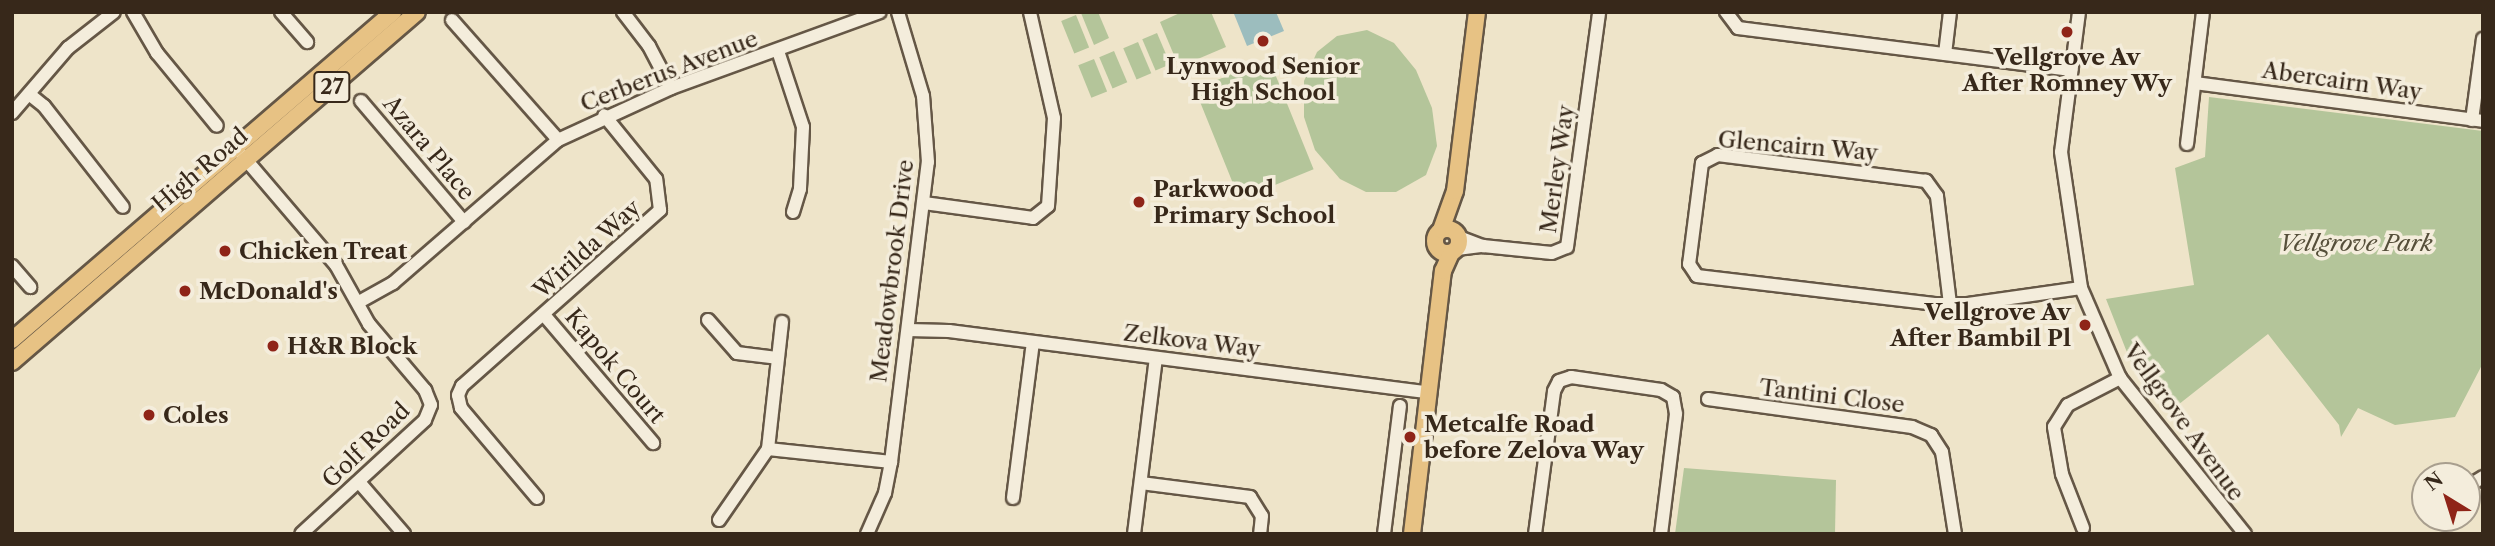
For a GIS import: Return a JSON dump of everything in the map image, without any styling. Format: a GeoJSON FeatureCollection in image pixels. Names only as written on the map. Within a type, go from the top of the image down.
{"type":"FeatureCollection","features":[{"type":"Feature","properties":{"kind":"main road","name":"High Road"},"geometry":{"type":"LineString","coordinates":[[12,340],[393,12]]}},
{"type":"Feature","properties":{"kind":"main road","name":"High Road"},"geometry":{"type":"LineString","coordinates":[[12,362],[417,12]]}},
{"type":"Feature","properties":{"kind":"main road"},"geometry":{"type":"LineString","coordinates":[[1404,534],[1443,271],[1451,242],[1452,207],[1477,12]]}},
{"type":"Feature","properties":{"kind":"main road"},"geometry":{"type":"LineString","coordinates":[[1412,534],[1426,392]]}},
{"type":"Feature","properties":{"kind":"street"},"geometry":{"type":"LineString","coordinates":[[12,113],[68,48],[114,12]]}},
{"type":"Feature","properties":{"kind":"street"},"geometry":{"type":"LineString","coordinates":[[133,12],[157,53],[217,126]]}},
{"type":"Feature","properties":{"kind":"street"},"geometry":{"type":"LineString","coordinates":[[281,12],[307,42]]}},
{"type":"Feature","properties":{"kind":"street"},"geometry":{"type":"LineString","coordinates":[[623,12],[649,47],[671,88]]}},
{"type":"Feature","properties":{"kind":"street","name":"Cerberus Avenue"},"geometry":{"type":"LineString","coordinates":[[359,302],[393,283],[558,139],[604,115],[671,88],[880,12]]}},
{"type":"Feature","properties":{"kind":"street","name":"Meadowbrook Drive"},"geometry":{"type":"LineString","coordinates":[[867,534],[885,493],[891,462],[924,203],[927,123],[915,60],[898,12]]}},
{"type":"Feature","properties":{"kind":"street"},"geometry":{"type":"LineString","coordinates":[[924,203],[1034,218],[1048,206],[1054,118],[1030,12]]}},
{"type":"Feature","properties":{"kind":"street","name":"Merley Way"},"geometry":{"type":"LineString","coordinates":[[1451,242],[1552,253],[1567,247],[1599,12]]}},
{"type":"Feature","properties":{"kind":"street"},"geometry":{"type":"LineString","coordinates":[[1726,12],[1738,28],[2071,71]]}},
{"type":"Feature","properties":{"kind":"street"},"geometry":{"type":"LineString","coordinates":[[1945,54],[1950,12]]}},
{"type":"Feature","properties":{"kind":"street","name":"Vellgrove Avenue"},"geometry":{"type":"LineString","coordinates":[[2079,12],[2062,152],[2081,288],[2120,378],[2235,530],[2245,534]]}},
{"type":"Feature","properties":{"kind":"street"},"geometry":{"type":"LineString","coordinates":[[2187,144],[2203,12]]}},
{"type":"Feature","properties":{"kind":"street"},"geometry":{"type":"LineString","coordinates":[[452,20],[558,139]]}},
{"type":"Feature","properties":{"kind":"street"},"geometry":{"type":"LineString","coordinates":[[2478,120],[2483,39]]}},
{"type":"Feature","properties":{"kind":"street"},"geometry":{"type":"LineString","coordinates":[[778,51],[803,127],[803,162],[793,212]]}},
{"type":"Feature","properties":{"kind":"street","name":"Abercairn Way"},"geometry":{"type":"LineString","coordinates":[[2195,83],[2478,120]]}},
{"type":"Feature","properties":{"kind":"street"},"geometry":{"type":"LineString","coordinates":[[29,94],[44,106],[123,207]]}},
{"type":"Feature","properties":{"kind":"street","name":"Azara Place"},"geometry":{"type":"LineString","coordinates":[[361,101],[464,222]]}},
{"type":"Feature","properties":{"kind":"street","name":"Wirilda Way"},"geometry":{"type":"LineString","coordinates":[[537,498],[461,408],[458,395],[462,386],[545,316],[660,210],[656,179],[604,115]]}},
{"type":"Feature","properties":{"kind":"street","name":"Golf Road"},"geometry":{"type":"LineString","coordinates":[[235,148],[336,265],[369,324],[425,390],[431,405],[425,420],[301,534]]}},
{"type":"Feature","properties":{"kind":"street","name":"Glencairn Way"},"geometry":{"type":"LineString","coordinates":[[1950,304],[1937,196],[1926,181],[1713,155],[1702,163],[1689,264],[1695,275],[1950,304],[2081,288]]}},
{"type":"Feature","properties":{"kind":"street"},"geometry":{"type":"LineString","coordinates":[[12,266],[30,287]]}},
{"type":"Feature","properties":{"kind":"street","name":"Kapok Court"},"geometry":{"type":"LineString","coordinates":[[545,316],[653,443]]}},
{"type":"Feature","properties":{"kind":"street"},"geometry":{"type":"LineString","coordinates":[[708,320],[737,353],[775,358]]}},
{"type":"Feature","properties":{"kind":"street"},"geometry":{"type":"LineString","coordinates":[[719,520],[768,449],[775,358],[782,321]]}},
{"type":"Feature","properties":{"kind":"street","name":"Zelkova Way"},"geometry":{"type":"LineString","coordinates":[[908,326],[1426,392]]}},
{"type":"Feature","properties":{"kind":"street"},"geometry":{"type":"LineString","coordinates":[[1013,498],[1033,342]]}},
{"type":"Feature","properties":{"kind":"street"},"geometry":{"type":"LineString","coordinates":[[1134,534],[1156,358]]}},
{"type":"Feature","properties":{"kind":"street"},"geometry":{"type":"LineString","coordinates":[[1535,534],[1554,391],[1559,381],[1571,377],[1661,390],[1673,397],[1676,414],[1661,534]]}},
{"type":"Feature","properties":{"kind":"street"},"geometry":{"type":"LineString","coordinates":[[2083,528],[2062,474],[2054,427],[2068,405],[2120,378]]}},
{"type":"Feature","properties":{"kind":"street","name":"Tantini Close"},"geometry":{"type":"LineString","coordinates":[[1708,398],[1912,427],[1931,435],[1942,452],[1955,534]]}},
{"type":"Feature","properties":{"kind":"street"},"geometry":{"type":"LineString","coordinates":[[1384,534],[1400,406]]}},
{"type":"Feature","properties":{"kind":"street"},"geometry":{"type":"LineString","coordinates":[[768,449],[891,462]]}},
{"type":"Feature","properties":{"kind":"street"},"geometry":{"type":"LineString","coordinates":[[359,482],[404,534]]}},
{"type":"Feature","properties":{"kind":"street"},"geometry":{"type":"LineString","coordinates":[[1141,483],[1250,497],[1262,516],[1260,534]]}},
{"type":"Feature","properties":{"kind":"green space"},"geometry":{"type":"Polygon","coordinates":[[[1098,12],[1109,38],[1094,45],[1081,13],[1098,12]]]}},
{"type":"Feature","properties":{"kind":"green space"},"geometry":{"type":"Polygon","coordinates":[[[1182,12],[1211,12],[1226,47],[1179,67],[1160,22],[1182,12]]]}},
{"type":"Feature","properties":{"kind":"green space"},"geometry":{"type":"Polygon","coordinates":[[[1076,15],[1089,47],[1074,53],[1061,21],[1076,15]]]}},
{"type":"Feature","properties":{"kind":"green space"},"geometry":{"type":"Polygon","coordinates":[[[1367,30],[1394,43],[1416,70],[1432,108],[1437,146],[1426,175],[1396,192],[1366,192],[1340,179],[1315,150],[1304,117],[1304,81],[1317,52],[1337,36],[1367,30]]]}},
{"type":"Feature","properties":{"kind":"green space"},"geometry":{"type":"Polygon","coordinates":[[[1157,33],[1170,64],[1156,71],[1142,39],[1157,33]]]}},
{"type":"Feature","properties":{"kind":"green space"},"geometry":{"type":"Polygon","coordinates":[[[1138,42],[1151,73],[1137,80],[1123,48],[1138,42]]]}},
{"type":"Feature","properties":{"kind":"green space"},"geometry":{"type":"Polygon","coordinates":[[[1114,51],[1127,82],[1113,89],[1099,57],[1114,51]]]}},
{"type":"Feature","properties":{"kind":"green space"},"geometry":{"type":"Polygon","coordinates":[[[1094,59],[1107,91],[1091,98],[1078,65],[1094,59]]]}},
{"type":"Feature","properties":{"kind":"green space"},"geometry":{"type":"Polygon","coordinates":[[[1269,59],[1314,169],[1239,199],[1195,89],[1269,59]]]}},
{"type":"Feature","properties":{"kind":"green space","name":"Vellgrove Park"},"geometry":{"type":"Polygon","coordinates":[[[2209,97],[2483,131],[2483,363],[2455,417],[2395,425],[2358,408],[2341,437],[2339,425],[2268,334],[2169,412],[2130,360],[2106,299],[2194,285],[2175,168],[2205,157],[2209,97]]]}},
{"type":"Feature","properties":{"kind":"green space"},"geometry":{"type":"Polygon","coordinates":[[[1684,468],[1836,480],[1835,534],[1675,534],[1684,468]]]}},
{"type":"Feature","properties":{"kind":"water"},"geometry":{"type":"Polygon","coordinates":[[[1276,12],[1284,31],[1247,46],[1234,14],[1276,12]]]}},
{"type":"Feature","properties":{"kind":"place","name":"Vellgrove Av After Romney Wy"},"geometry":{"type":"Point","coordinates":[2067,32]}},
{"type":"Feature","properties":{"kind":"place","name":"Lynwood Senior High School"},"geometry":{"type":"Point","coordinates":[1263,41]}},
{"type":"Feature","properties":{"kind":"place","name":"Parkwood Primary School"},"geometry":{"type":"Point","coordinates":[1139,202]}},
{"type":"Feature","properties":{"kind":"place","name":"Chicken Treat"},"geometry":{"type":"Point","coordinates":[225,251]}},
{"type":"Feature","properties":{"kind":"place","name":"McDonald's"},"geometry":{"type":"Point","coordinates":[185,291]}},
{"type":"Feature","properties":{"kind":"place","name":"Vellgrove Av After Bambil Pl"},"geometry":{"type":"Point","coordinates":[2085,325]}},
{"type":"Feature","properties":{"kind":"place","name":"H&R Block"},"geometry":{"type":"Point","coordinates":[273,346]}},
{"type":"Feature","properties":{"kind":"place","name":"Coles"},"geometry":{"type":"Point","coordinates":[149,415]}},
{"type":"Feature","properties":{"kind":"place","name":"Metcalfe Road before Zelova Way"},"geometry":{"type":"Point","coordinates":[1410,437]}}]}
